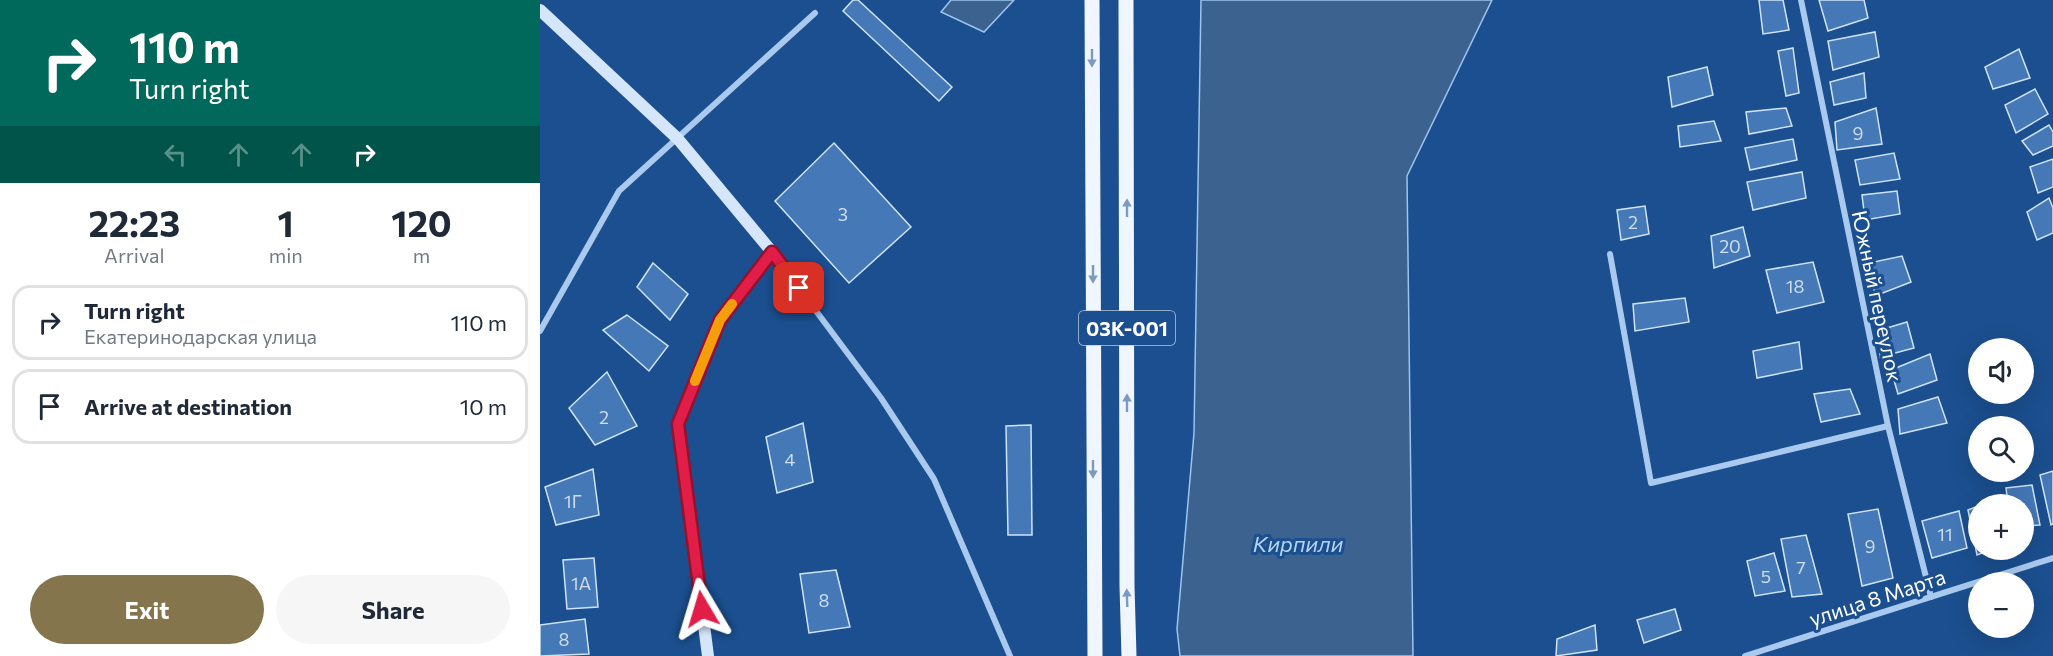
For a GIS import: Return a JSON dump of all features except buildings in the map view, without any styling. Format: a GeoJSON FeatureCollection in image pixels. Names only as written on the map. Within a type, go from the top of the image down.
{"type":"FeatureCollection","features":[{"type":"Feature","properties":{"kind":"main road","name":"03К-001"},"geometry":{"type":"LineString","coordinates":[[1092,0],[1095,656]]}},
{"type":"Feature","properties":{"kind":"main road","name":"03К-001"},"geometry":{"type":"LineString","coordinates":[[1126,0],[1129,656]]}},
{"type":"Feature","properties":{"kind":"main road"},"geometry":{"type":"LineString","coordinates":[[540,10],[678,139],[772,252],[720,320],[678,424],[708,656]]}},
{"type":"Feature","properties":{"kind":"street","name":"Южный переулок"},"geometry":{"type":"LineString","coordinates":[[1801,0],[1888,426],[1931,597]]}},
{"type":"Feature","properties":{"kind":"street"},"geometry":{"type":"LineString","coordinates":[[540,330],[619,191],[816,13]]}},
{"type":"Feature","properties":{"kind":"street"},"geometry":{"type":"LineString","coordinates":[[772,252],[881,398],[934,479],[1010,656]]}},
{"type":"Feature","properties":{"kind":"street"},"geometry":{"type":"LineString","coordinates":[[1610,254],[1651,483],[1888,426]]}},
{"type":"Feature","properties":{"kind":"street","name":"улица 8 Марта"},"geometry":{"type":"LineString","coordinates":[[1745,656],[2053,558]]}},
{"type":"Feature","properties":{"kind":"water"},"geometry":{"type":"Polygon","coordinates":[[[951,0],[1014,0],[984,32],[941,12],[951,0]]]}},
{"type":"Feature","properties":{"kind":"water","name":"Кирпили"},"geometry":{"type":"Polygon","coordinates":[[[1201,0],[1492,0],[1407,176],[1413,656],[1180,656],[1177,629],[1194,433],[1201,0]]]}},
{"type":"Feature","properties":{"kind":"slow traffic"},"geometry":{"type":"LineString","coordinates":[[695,381],[720,320],[732,304]]}},
{"type":"Feature","properties":{"kind":"route"},"geometry":{"type":"LineString","coordinates":[[702,609],[678,424],[720,320],[772,252],[799,288]]}}]}
